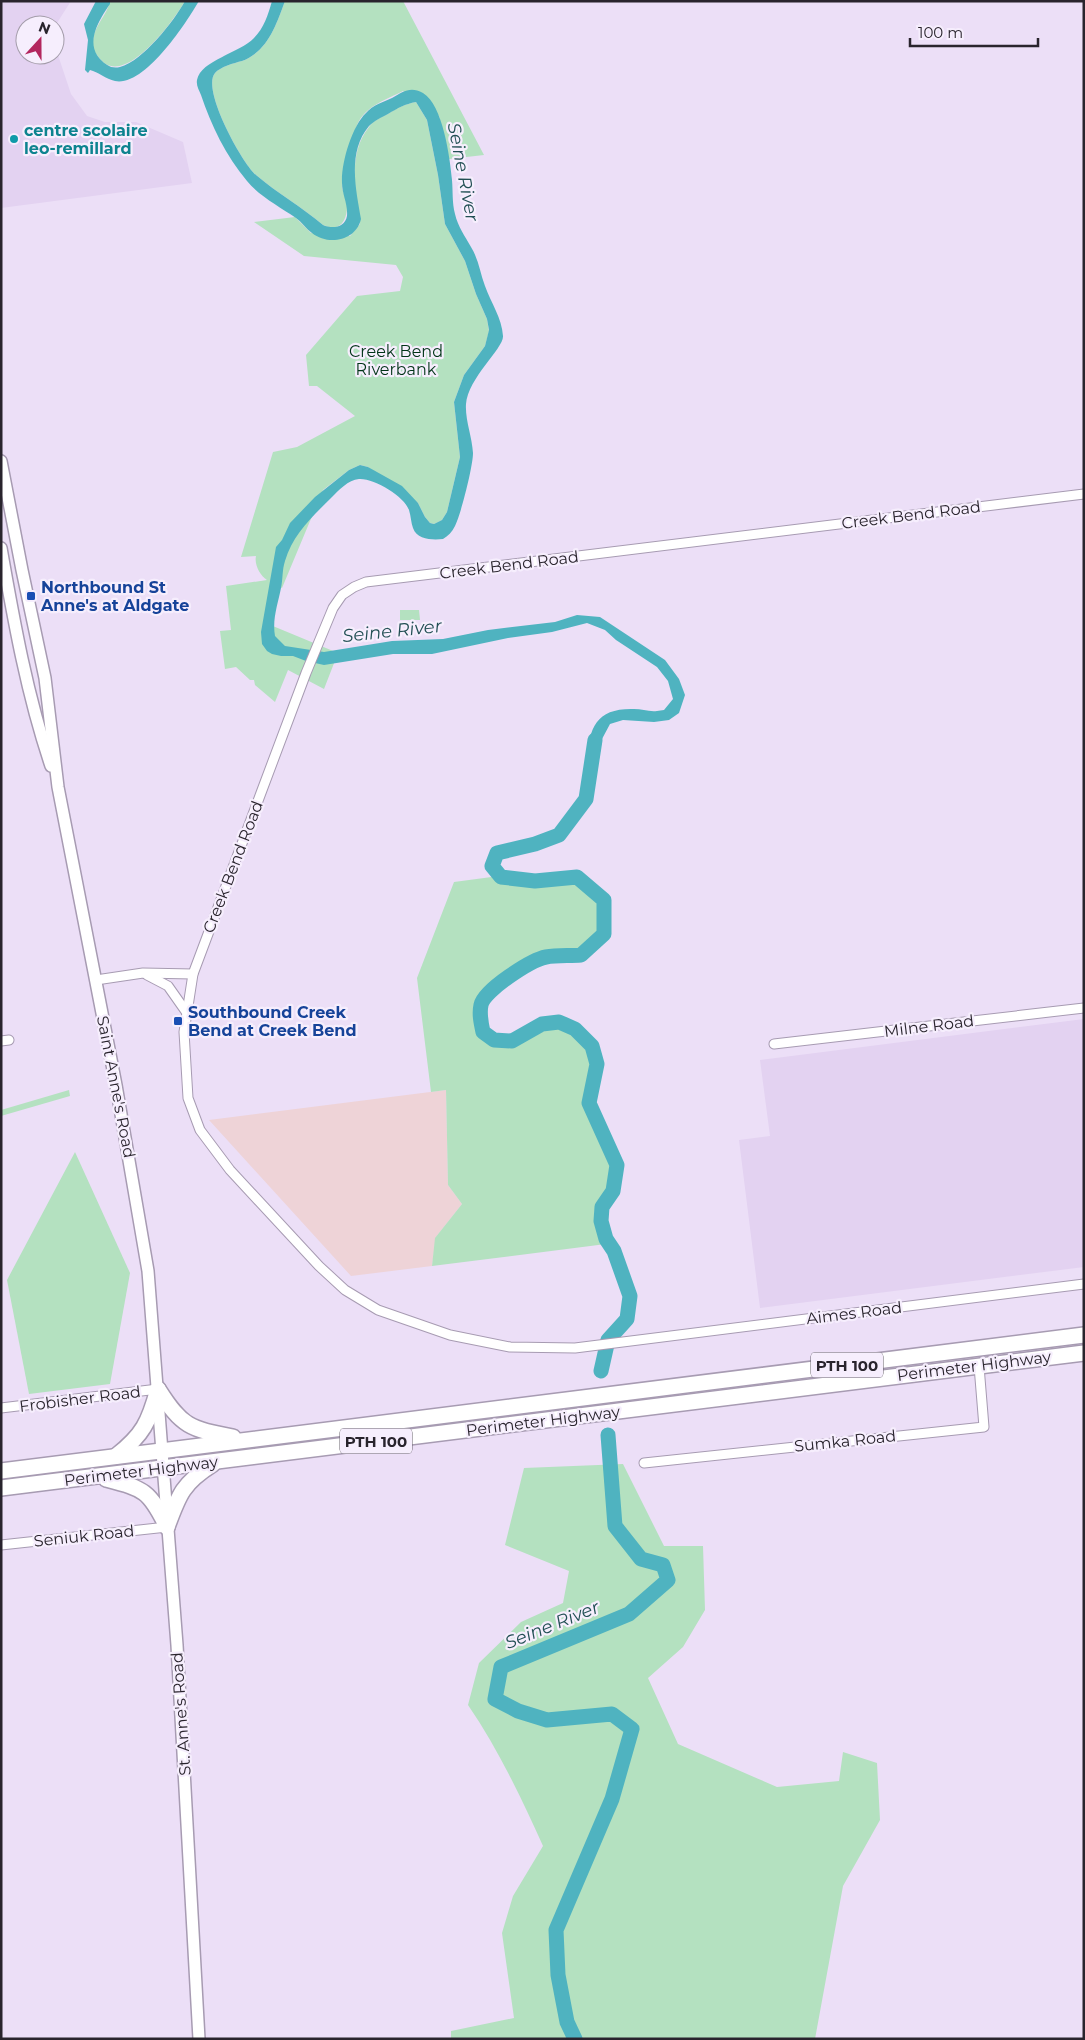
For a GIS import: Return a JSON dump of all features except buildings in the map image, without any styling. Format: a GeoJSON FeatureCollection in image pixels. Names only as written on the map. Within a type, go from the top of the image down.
{"type":"FeatureCollection","features":[{"type":"Feature","properties":{"kind":"highway","name":"Perimeter Highway"},"geometry":{"type":"LineString","coordinates":[[1,1471],[1084,1335]]}},
{"type":"Feature","properties":{"kind":"highway","name":"Perimeter Highway"},"geometry":{"type":"LineString","coordinates":[[1,1488],[1084,1352]]}},
{"type":"Feature","properties":{"kind":"highway"},"geometry":{"type":"LineString","coordinates":[[158,1389],[174,1413],[184,1422],[207,1432],[245,1440]]}},
{"type":"Feature","properties":{"kind":"highway"},"geometry":{"type":"LineString","coordinates":[[114,1457],[134,1442],[142,1431],[151,1414],[158,1389]]}},
{"type":"Feature","properties":{"kind":"highway"},"geometry":{"type":"LineString","coordinates":[[167,1527],[178,1497],[186,1484],[218,1461]]}},
{"type":"Feature","properties":{"kind":"highway"},"geometry":{"type":"LineString","coordinates":[[97,1476],[130,1484],[146,1493],[157,1506],[167,1527]]}},
{"type":"Feature","properties":{"kind":"main road","name":"Saint Anne's Road"},"geometry":{"type":"LineString","coordinates":[[1,461],[4,486],[46,678],[58,787],[96,980],[146,1255],[158,1389]]}},
{"type":"Feature","properties":{"kind":"main road","name":"Saint Anne's Road"},"geometry":{"type":"LineString","coordinates":[[1,548],[24,672],[42,740],[58,787]]}},
{"type":"Feature","properties":{"kind":"main road","name":"St. Anne's Road"},"geometry":{"type":"LineString","coordinates":[[158,1389],[186,1802],[199,2039]]}},
{"type":"Feature","properties":{"kind":"street","name":"Creek Bend Road"},"geometry":{"type":"LineString","coordinates":[[625,1341],[575,1348],[510,1347],[450,1335],[378,1310],[345,1290],[319,1266],[230,1170],[200,1130],[188,1098],[184,1032],[193,974],[306,673],[333,608],[342,595],[366,582],[1084,494]]}},
{"type":"Feature","properties":{"kind":"street"},"geometry":{"type":"LineString","coordinates":[[96,980],[143,973],[193,974]]}},
{"type":"Feature","properties":{"kind":"street"},"geometry":{"type":"LineString","coordinates":[[143,973],[168,986],[187,1013]]}},
{"type":"Feature","properties":{"kind":"street","name":"Milne Road"},"geometry":{"type":"LineString","coordinates":[[774,1044],[1084,1008]]}},
{"type":"Feature","properties":{"kind":"street","name":"Aimes Road"},"geometry":{"type":"LineString","coordinates":[[625,1341],[1084,1284]]}},
{"type":"Feature","properties":{"kind":"street","name":"Sumka Road"},"geometry":{"type":"LineString","coordinates":[[644,1463],[984,1427],[979,1366]]}},
{"type":"Feature","properties":{"kind":"street","name":"Frobisher Road"},"geometry":{"type":"LineString","coordinates":[[1,1408],[158,1389]]}},
{"type":"Feature","properties":{"kind":"street","name":"Seniuk Road"},"geometry":{"type":"LineString","coordinates":[[1,1545],[167,1527]]}},
{"type":"Feature","properties":{"kind":"shaded area"},"geometry":{"type":"Polygon","coordinates":[[[1,1],[71,1],[62,15],[15,15],[15,65],[61,65],[71,94],[87,116],[105,122],[136,122],[183,142],[192,183],[1,208],[1,1]]]}},
{"type":"Feature","properties":{"kind":"shaded area"},"geometry":{"type":"Polygon","coordinates":[[[1084,1019],[1084,1267],[760,1308],[739,1140],[770,1136],[760,1060],[1084,1019]]]}},
{"type":"Feature","properties":{"kind":"shaded area"},"geometry":{"type":"Polygon","coordinates":[[[446,1090],[448,1185],[462,1204],[436,1237],[432,1266],[351,1276],[209,1120],[446,1090]]]}},
{"type":"Feature","properties":{"kind":"green space"},"geometry":{"type":"Polygon","coordinates":[[[110,1],[185,1],[170,23],[148,48],[135,59],[123,65],[111,66],[101,60],[93,48],[95,31],[110,1]]]}},
{"type":"Feature","properties":{"kind":"green space"},"geometry":{"type":"Polygon","coordinates":[[[285,1],[403,1],[484,155],[449,159],[439,116],[403,91],[373,107],[363,115],[357,125],[342,185],[347,209],[345,219],[339,226],[329,227],[323,225],[264,182],[250,168],[233,142],[218,109],[212,81],[217,71],[251,57],[265,44],[285,1]]]}},
{"type":"Feature","properties":{"kind":"green space","name":"Creek Bend Riverbank"},"geometry":{"type":"Polygon","coordinates":[[[416,102],[427,120],[445,224],[465,261],[487,319],[489,331],[485,346],[464,375],[454,402],[460,457],[447,512],[442,520],[434,524],[430,523],[425,517],[418,503],[368,467],[360,465],[349,470],[323,490],[282,588],[271,583],[268,624],[338,653],[324,689],[288,670],[275,702],[255,685],[254,680],[250,680],[236,667],[225,669],[220,631],[231,630],[226,586],[267,580],[258,570],[256,556],[241,557],[273,452],[297,447],[355,416],[317,386],[309,386],[306,355],[357,296],[400,291],[403,277],[396,265],[304,256],[254,222],[295,217],[311,233],[350,236],[360,224],[355,187],[355,161],[362,138],[377,119],[401,106],[416,102]]]}},
{"type":"Feature","properties":{"kind":"green space"},"geometry":{"type":"Polygon","coordinates":[[[400,610],[419,610],[420,620],[400,620],[400,610]]]}},
{"type":"Feature","properties":{"kind":"green space"},"geometry":{"type":"Polygon","coordinates":[[[559,874],[571,875],[581,879],[590,886],[604,909],[608,920],[609,929],[607,934],[600,943],[579,953],[553,956],[532,964],[490,994],[480,1010],[480,1018],[483,1028],[490,1039],[510,1039],[542,1025],[559,1022],[574,1029],[592,1046],[597,1065],[592,1091],[594,1113],[611,1147],[615,1161],[615,1174],[595,1210],[597,1228],[606,1244],[432,1266],[435,1238],[462,1204],[448,1185],[446,1090],[431,1092],[417,978],[454,882],[499,876],[510,881],[524,881],[559,874]]]}},
{"type":"Feature","properties":{"kind":"green space"},"geometry":{"type":"Polygon","coordinates":[[[69,1090],[70,1096],[1,1116],[1,1110],[69,1090]]]}},
{"type":"Feature","properties":{"kind":"green space"},"geometry":{"type":"Polygon","coordinates":[[[75,1152],[130,1273],[110,1384],[29,1394],[7,1280],[75,1152]]]}},
{"type":"Feature","properties":{"kind":"green space"},"geometry":{"type":"Polygon","coordinates":[[[623,1464],[664,1546],[703,1546],[705,1610],[683,1647],[648,1678],[678,1744],[777,1787],[839,1781],[843,1752],[877,1763],[880,1820],[843,1886],[815,2039],[451,2039],[451,2031],[514,2018],[502,1933],[513,1896],[543,1846],[508,1774],[468,1705],[479,1663],[521,1622],[563,1603],[569,1571],[505,1545],[524,1468],[623,1464]]]}},
{"type":"Feature","properties":{"kind":"water"},"geometry":{"type":"Polygon","coordinates":[[[96,1],[110,1],[110,4],[95,31],[94,45],[96,52],[107,65],[120,67],[129,63],[148,49],[166,29],[185,1],[199,1],[175,38],[151,64],[139,74],[127,80],[115,81],[93,71],[90,70],[88,73],[85,70],[88,40],[84,24],[96,1]]]}},
{"type":"Feature","properties":{"kind":"water","name":"Seine River"},"geometry":{"type":"Polygon","coordinates":[[[272,1],[285,1],[265,44],[251,57],[217,71],[212,81],[218,109],[225,126],[250,168],[264,182],[323,225],[334,227],[341,225],[347,216],[347,207],[342,187],[343,165],[348,145],[356,127],[369,110],[375,106],[410,90],[423,93],[430,99],[436,109],[444,133],[456,219],[474,252],[485,286],[501,323],[503,336],[498,348],[479,374],[468,394],[466,410],[473,453],[469,479],[455,526],[451,532],[443,539],[422,537],[413,528],[406,505],[395,494],[365,479],[347,483],[310,519],[288,551],[275,618],[275,636],[285,646],[324,652],[392,641],[443,639],[488,630],[555,622],[577,615],[600,617],[665,660],[679,679],[685,695],[679,713],[669,720],[654,722],[623,720],[610,724],[602,739],[599,759],[587,761],[593,729],[597,721],[603,716],[621,710],[664,710],[673,699],[668,681],[657,667],[616,640],[605,630],[587,623],[552,632],[508,638],[432,654],[393,654],[324,665],[293,656],[272,654],[262,644],[261,632],[276,547],[282,540],[290,523],[315,497],[349,470],[360,465],[368,467],[402,486],[418,503],[430,523],[434,524],[442,520],[447,512],[460,457],[454,402],[464,375],[485,346],[489,330],[487,319],[465,261],[445,224],[427,120],[416,102],[408,104],[376,121],[369,126],[362,136],[355,159],[357,196],[361,219],[358,226],[348,237],[333,240],[318,237],[298,220],[257,192],[232,161],[209,118],[197,80],[200,73],[206,67],[254,38],[263,26],[272,1]]]}},
{"type":"Feature","properties":{"kind":"waterway","name":"Seine River"},"geometry":{"type":"LineString","coordinates":[[595,740],[586,799],[559,835],[535,844],[497,853],[492,866],[501,877],[535,881],[577,877],[604,900],[604,934],[581,955],[539,959],[509,976],[484,999],[480,1012],[483,1032],[494,1040],[512,1041],[542,1024],[559,1022],[575,1029],[592,1046],[597,1064],[589,1103],[617,1165],[613,1191],[602,1207],[601,1221],[606,1239],[614,1251],[630,1296],[627,1319],[608,1340],[601,1371]]}},
{"type":"Feature","properties":{"kind":"waterway","name":"Seine River"},"geometry":{"type":"LineString","coordinates":[[575,2039],[567,2022],[558,1975],[556,1930],[612,1799],[632,1729],[612,1714],[547,1720],[518,1711],[495,1699],[501,1667],[629,1614],[668,1580],[663,1565],[641,1559],[615,1526],[608,1435]]}},
{"type":"Feature","properties":{"kind":"place","name":"centre scolaire leo-remillard"},"geometry":{"type":"Point","coordinates":[14,139]}},
{"type":"Feature","properties":{"kind":"place","name":"Northbound St Anne's at Aldgate"},"geometry":{"type":"Point","coordinates":[31,596]}},
{"type":"Feature","properties":{"kind":"place","name":"Southbound Creek Bend at Creek Bend"},"geometry":{"type":"Point","coordinates":[178,1021]}}]}
